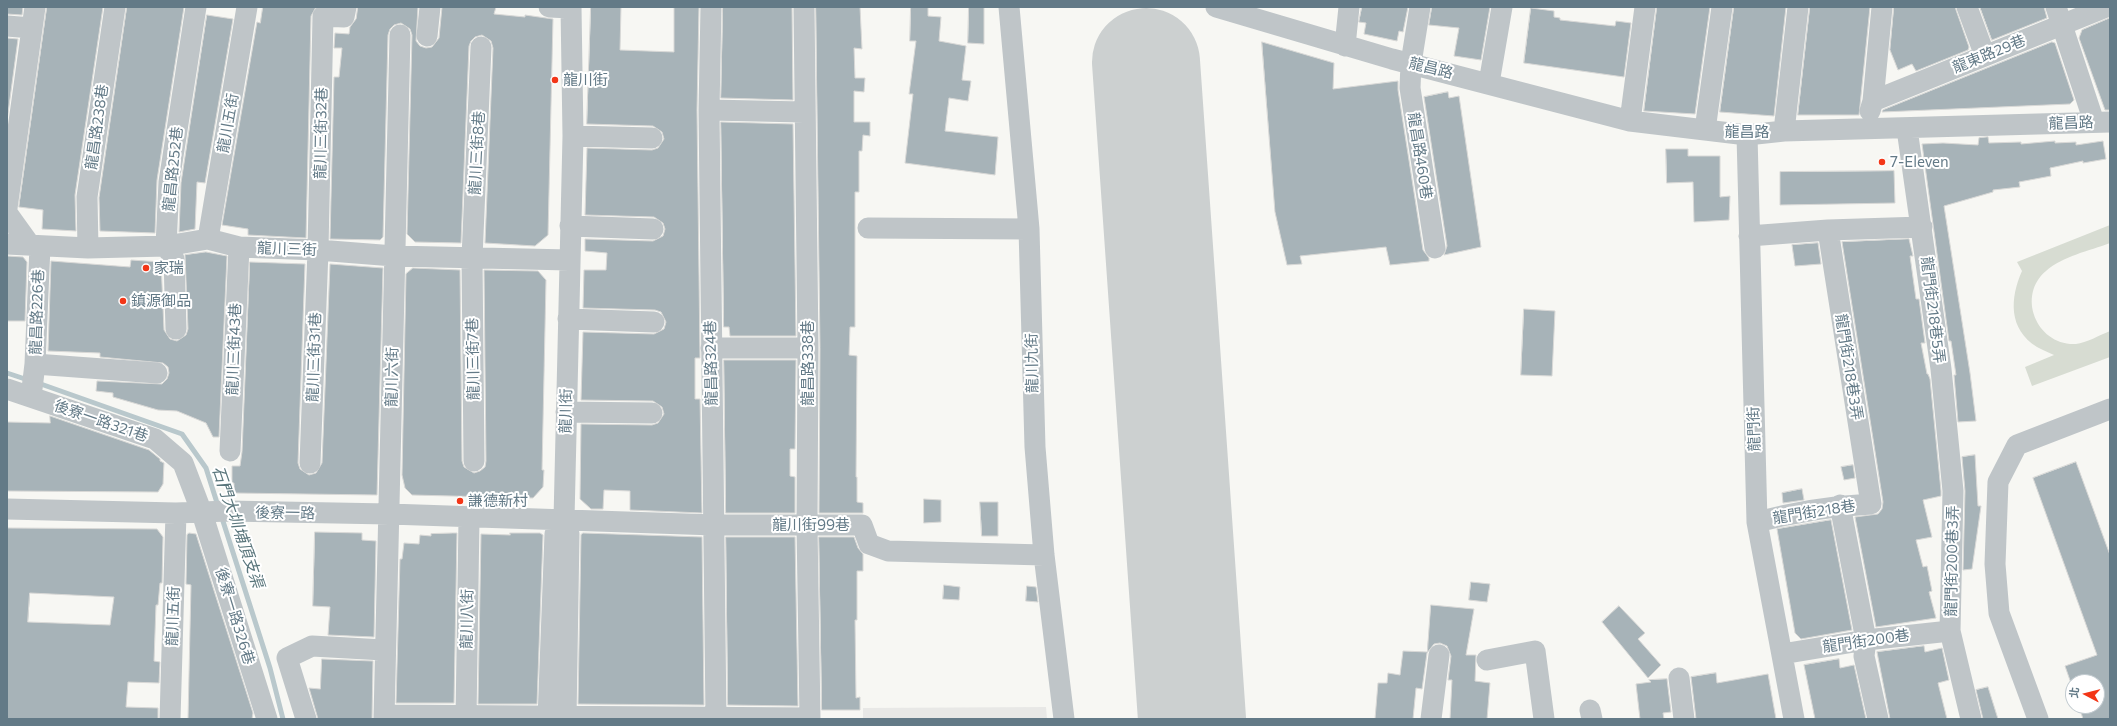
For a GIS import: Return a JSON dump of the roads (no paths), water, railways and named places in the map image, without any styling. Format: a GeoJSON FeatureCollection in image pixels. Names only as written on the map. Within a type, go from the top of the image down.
{"type":"FeatureCollection","features":[{"type":"Feature","properties":{"kind":"street"},"geometry":{"type":"LineString","coordinates":[[7,208],[35,7]]}},
{"type":"Feature","properties":{"kind":"street","name":"龍昌路238巷"},"geometry":{"type":"LineString","coordinates":[[88,248],[87,198],[115,7]]}},
{"type":"Feature","properties":{"kind":"street","name":"龍昌路252巷"},"geometry":{"type":"LineString","coordinates":[[176,329],[174,259],[166,246],[169,182],[196,7]]}},
{"type":"Feature","properties":{"kind":"street","name":"龍川五街"},"geometry":{"type":"LineString","coordinates":[[208,239],[247,7]]}},
{"type":"Feature","properties":{"kind":"street","name":"龍川三街32巷"},"geometry":{"type":"LineString","coordinates":[[318,250],[323,16],[344,17],[346,7]]}},
{"type":"Feature","properties":{"kind":"street"},"geometry":{"type":"LineString","coordinates":[[427,36],[430,7]]}},
{"type":"Feature","properties":{"kind":"street"},"geometry":{"type":"LineString","coordinates":[[549,7],[571,8]]}},
{"type":"Feature","properties":{"kind":"street","name":"龍昌路324巷"},"geometry":{"type":"LineString","coordinates":[[711,7],[709,110],[716,718]]}},
{"type":"Feature","properties":{"kind":"street","name":"龍昌路338巷"},"geometry":{"type":"LineString","coordinates":[[804,7],[804,112],[808,348],[807,525],[810,718]]}},
{"type":"Feature","properties":{"kind":"street","name":"龍川九街"},"geometry":{"type":"LineString","coordinates":[[1009,7],[1029,229],[1034,447],[1044,555],[1064,719]]}},
{"type":"Feature","properties":{"kind":"street","name":"龍昌路"},"geometry":{"type":"LineString","coordinates":[[1216,7],[1345,46],[1630,120],[1705,130],[1747,135],[1784,131],[1907,129],[2102,122]]}},
{"type":"Feature","properties":{"kind":"street"},"geometry":{"type":"LineString","coordinates":[[1345,46],[1349,7]]}},
{"type":"Feature","properties":{"kind":"street","name":"龍昌路460巷"},"geometry":{"type":"LineString","coordinates":[[1420,7],[1402,61],[1410,88],[1434,248]]}},
{"type":"Feature","properties":{"kind":"street"},"geometry":{"type":"LineString","coordinates":[[1489,83],[1502,7]]}},
{"type":"Feature","properties":{"kind":"street"},"geometry":{"type":"LineString","coordinates":[[1630,120],[1645,7]]}},
{"type":"Feature","properties":{"kind":"street"},"geometry":{"type":"LineString","coordinates":[[1705,130],[1722,7]]}},
{"type":"Feature","properties":{"kind":"street"},"geometry":{"type":"LineString","coordinates":[[1784,131],[1798,7]]}},
{"type":"Feature","properties":{"kind":"street"},"geometry":{"type":"LineString","coordinates":[[1865,129],[1874,101],[1882,7]]}},
{"type":"Feature","properties":{"kind":"street"},"geometry":{"type":"LineString","coordinates":[[1967,7],[1985,56]]}},
{"type":"Feature","properties":{"kind":"street","name":"龍東路29巷"},"geometry":{"type":"LineString","coordinates":[[1874,101],[1985,56],[2059,15],[2106,7]]}},
{"type":"Feature","properties":{"kind":"street","name":"龍川街"},"geometry":{"type":"LineString","coordinates":[[557,718],[569,534],[564,519],[572,136],[571,8]]}},
{"type":"Feature","properties":{"kind":"street"},"geometry":{"type":"LineString","coordinates":[[2059,15],[2102,122]]}},
{"type":"Feature","properties":{"kind":"street"},"geometry":{"type":"LineString","coordinates":[[7,26],[32,28]]}},
{"type":"Feature","properties":{"kind":"street","name":"龍川六街"},"geometry":{"type":"LineString","coordinates":[[384,717],[384,650],[389,514],[400,35]]}},
{"type":"Feature","properties":{"kind":"street","name":"龍川三街8巷"},"geometry":{"type":"LineString","coordinates":[[472,258],[481,47]]}},
{"type":"Feature","properties":{"kind":"street"},"geometry":{"type":"LineString","coordinates":[[709,110],[804,112]]}},
{"type":"Feature","properties":{"kind":"street","name":"龍門街218巷5弄"},"geometry":{"type":"LineString","coordinates":[[1907,129],[1941,369],[1954,491]]}},
{"type":"Feature","properties":{"kind":"street","name":"龍門街"},"geometry":{"type":"LineString","coordinates":[[1747,135],[1757,522],[1794,719]]}},
{"type":"Feature","properties":{"kind":"street"},"geometry":{"type":"LineString","coordinates":[[572,136],[652,138]]}},
{"type":"Feature","properties":{"kind":"street"},"geometry":{"type":"LineString","coordinates":[[7,213],[35,245]]}},
{"type":"Feature","properties":{"kind":"street"},"geometry":{"type":"LineString","coordinates":[[570,226],[652,229]]}},
{"type":"Feature","properties":{"kind":"street"},"geometry":{"type":"LineString","coordinates":[[868,228],[1029,229]]}},
{"type":"Feature","properties":{"kind":"street"},"geometry":{"type":"LineString","coordinates":[[1749,236],[1828,230],[1922,228]]}},
{"type":"Feature","properties":{"kind":"street","name":"龍門街218巷3弄"},"geometry":{"type":"LineString","coordinates":[[1828,230],[1871,504]]}},
{"type":"Feature","properties":{"kind":"street","name":"龍川三街"},"geometry":{"type":"LineString","coordinates":[[7,244],[88,248],[166,246],[208,239],[238,247],[318,250],[394,256],[569,260]]}},
{"type":"Feature","properties":{"kind":"street","name":"龍昌路226巷"},"geometry":{"type":"LineString","coordinates":[[33,383],[35,245]]}},
{"type":"Feature","properties":{"kind":"street","name":"龍川三街43巷"},"geometry":{"type":"LineString","coordinates":[[230,452],[238,247]]}},
{"type":"Feature","properties":{"kind":"street","name":"龍川三街31巷"},"geometry":{"type":"LineString","coordinates":[[310,463],[318,250]]}},
{"type":"Feature","properties":{"kind":"street","name":"龍川三街7巷"},"geometry":{"type":"LineString","coordinates":[[472,258],[474,461]]}},
{"type":"Feature","properties":{"kind":"street"},"geometry":{"type":"LineString","coordinates":[[568,319],[654,322]]}},
{"type":"Feature","properties":{"kind":"street"},"geometry":{"type":"LineString","coordinates":[[711,348],[808,348]]}},
{"type":"Feature","properties":{"kind":"street"},"geometry":{"type":"LineString","coordinates":[[33,383],[158,374]]}},
{"type":"Feature","properties":{"kind":"street","name":"後寮一路321巷"},"geometry":{"type":"LineString","coordinates":[[7,389],[33,383],[155,439],[183,463],[214,512]]}},
{"type":"Feature","properties":{"kind":"street"},"geometry":{"type":"LineString","coordinates":[[2038,719],[1999,613],[1995,564],[1998,482],[2017,445],[2110,409]]}},
{"type":"Feature","properties":{"kind":"street"},"geometry":{"type":"LineString","coordinates":[[566,412],[652,413]]}},
{"type":"Feature","properties":{"kind":"street","name":"龍門街200巷3弄"},"geometry":{"type":"LineString","coordinates":[[1954,491],[1950,631],[1971,719]]}},
{"type":"Feature","properties":{"kind":"street","name":"龍門街218巷"},"geometry":{"type":"LineString","coordinates":[[1757,522],[1800,511],[1840,505],[1871,504]]}},
{"type":"Feature","properties":{"kind":"street"},"geometry":{"type":"LineString","coordinates":[[1840,505],[1866,640],[1864,656],[1878,719]]}},
{"type":"Feature","properties":{"kind":"street","name":"後寮一路"},"geometry":{"type":"LineString","coordinates":[[7,509],[176,513],[389,514],[469,518],[564,519]]}},
{"type":"Feature","properties":{"kind":"street","name":"後寮一路326巷"},"geometry":{"type":"LineString","coordinates":[[214,512],[267,719]]}},
{"type":"Feature","properties":{"kind":"street","name":"龍川五街"},"geometry":{"type":"LineString","coordinates":[[170,719],[176,513]]}},
{"type":"Feature","properties":{"kind":"street","name":"龍川八街"},"geometry":{"type":"LineString","coordinates":[[466,718],[469,518]]}},
{"type":"Feature","properties":{"kind":"street","name":"龍川街99巷"},"geometry":{"type":"LineString","coordinates":[[564,519],[714,525],[862,525],[869,544],[888,551],[1044,555]]}},
{"type":"Feature","properties":{"kind":"street","name":"龍門街200巷"},"geometry":{"type":"LineString","coordinates":[[1782,654],[1866,640],[1950,631]]}},
{"type":"Feature","properties":{"kind":"street"},"geometry":{"type":"LineString","coordinates":[[306,719],[287,658],[312,646],[384,650]]}},
{"type":"Feature","properties":{"kind":"street"},"geometry":{"type":"LineString","coordinates":[[1487,660],[1535,651],[1544,719]]}},
{"type":"Feature","properties":{"kind":"street"},"geometry":{"type":"LineString","coordinates":[[1431,719],[1439,655]]}},
{"type":"Feature","properties":{"kind":"street"},"geometry":{"type":"LineString","coordinates":[[1679,678],[1684,719]]}},
{"type":"Feature","properties":{"kind":"street"},"geometry":{"type":"LineString","coordinates":[[384,717],[810,718]]}},
{"type":"Feature","properties":{"kind":"waterway","name":"石門大圳埔頂支渠"},"geometry":{"type":"LineString","coordinates":[[7,373],[28,380]]}},
{"type":"Feature","properties":{"kind":"waterway","name":"石門大圳埔頂支渠"},"geometry":{"type":"LineString","coordinates":[[38,383],[182,434],[206,468],[218,506]]}},
{"type":"Feature","properties":{"kind":"waterway","name":"石門大圳埔頂支渠"},"geometry":{"type":"LineString","coordinates":[[221,515],[270,668],[283,719]]}},
{"type":"Feature","properties":{"kind":"place","name":"龍川街"},"geometry":{"type":"Point","coordinates":[555,80]}},
{"type":"Feature","properties":{"kind":"place","name":"7-Eleven"},"geometry":{"type":"Point","coordinates":[1882,162]}},
{"type":"Feature","properties":{"kind":"place","name":"家瑞"},"geometry":{"type":"Point","coordinates":[146,268]}},
{"type":"Feature","properties":{"kind":"place","name":"鎮源御品"},"geometry":{"type":"Point","coordinates":[123,301]}},
{"type":"Feature","properties":{"kind":"place","name":"謙德新村"},"geometry":{"type":"Point","coordinates":[460,501]}}]}
